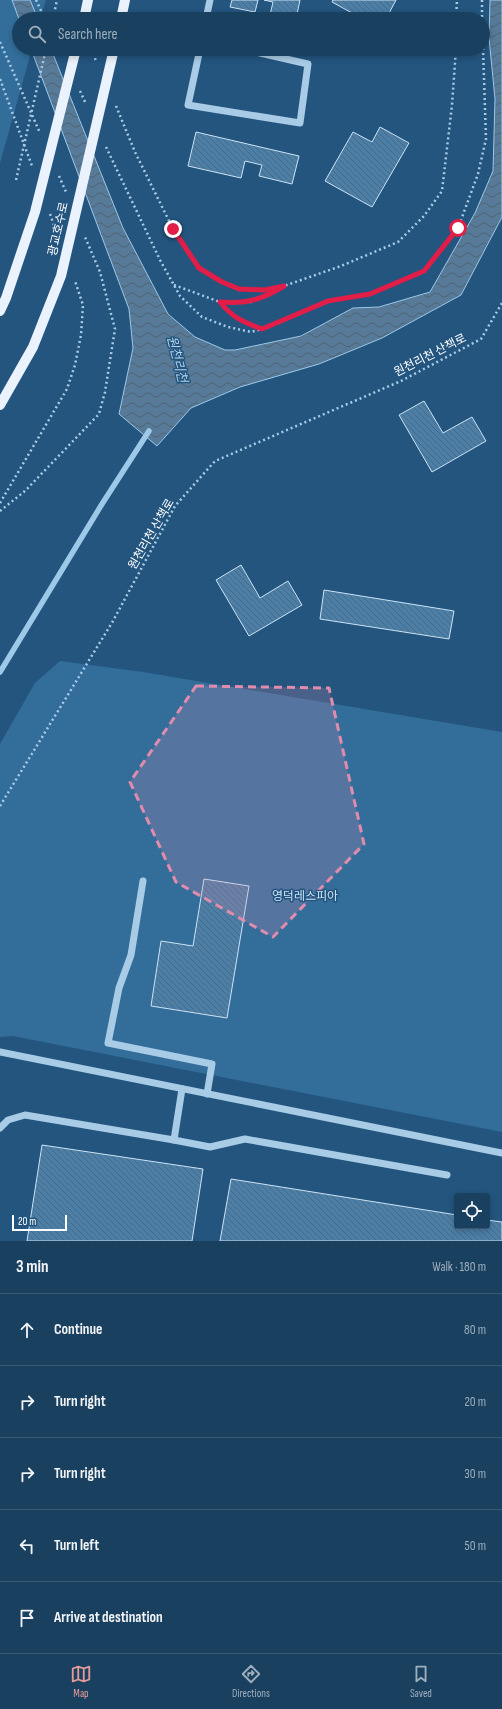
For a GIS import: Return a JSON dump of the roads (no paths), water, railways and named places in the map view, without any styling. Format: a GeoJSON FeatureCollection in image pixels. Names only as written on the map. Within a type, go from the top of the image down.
{"type":"FeatureCollection","features":[{"type":"Feature","properties":{"kind":"main road"},"geometry":{"type":"LineString","coordinates":[[85,12],[88,0]]}},
{"type":"Feature","properties":{"kind":"main road"},"geometry":{"type":"LineString","coordinates":[[0,311],[6,298],[35,212],[74,56]]}},
{"type":"Feature","properties":{"kind":"main road","name":"광교호수로"},"geometry":{"type":"LineString","coordinates":[[0,406],[33,346],[61,276],[112,56]]}},
{"type":"Feature","properties":{"kind":"lane"},"geometry":{"type":"LineString","coordinates":[[207,12],[210,0]]}},
{"type":"Feature","properties":{"kind":"lane"},"geometry":{"type":"LineString","coordinates":[[198,56],[188,105],[300,123],[308,64],[273,56]]}},
{"type":"Feature","properties":{"kind":"lane"},"geometry":{"type":"LineString","coordinates":[[143,881],[131,955],[119,988],[108,1043],[212,1064],[207,1094]]}},
{"type":"Feature","properties":{"kind":"lane"},"geometry":{"type":"LineString","coordinates":[[0,1052],[502,1153]]}},
{"type":"Feature","properties":{"kind":"lane"},"geometry":{"type":"LineString","coordinates":[[174,1140],[182,1089]]}},
{"type":"Feature","properties":{"kind":"lane"},"geometry":{"type":"LineString","coordinates":[[0,1128],[8,1120],[25,1115],[210,1147],[244,1138],[447,1176]]}},
{"type":"Feature","properties":{"kind":"water"},"geometry":{"type":"Polygon","coordinates":[[[12,0],[30,0],[35,12],[16,12],[12,0]]]}},
{"type":"Feature","properties":{"kind":"water"},"geometry":{"type":"Polygon","coordinates":[[[490,0],[502,0],[502,217],[461,295],[382,338],[319,364],[240,387],[191,408],[157,446],[119,414],[133,348],[129,309],[34,56],[54,56],[123,228],[168,314],[195,337],[225,350],[235,350],[301,336],[353,308],[379,307],[430,292],[475,213],[493,171],[495,99],[490,48],[490,0]]]}},
{"type":"Feature","properties":{"kind":"waterway","name":"원천리천"},"geometry":{"type":"LineString","coordinates":[[0,672],[102,504],[149,431]]}},
{"type":"Feature","properties":{"kind":"park label","name":"영덕레스피아"},"geometry":{"type":"Point","coordinates":[305,896]}}]}
